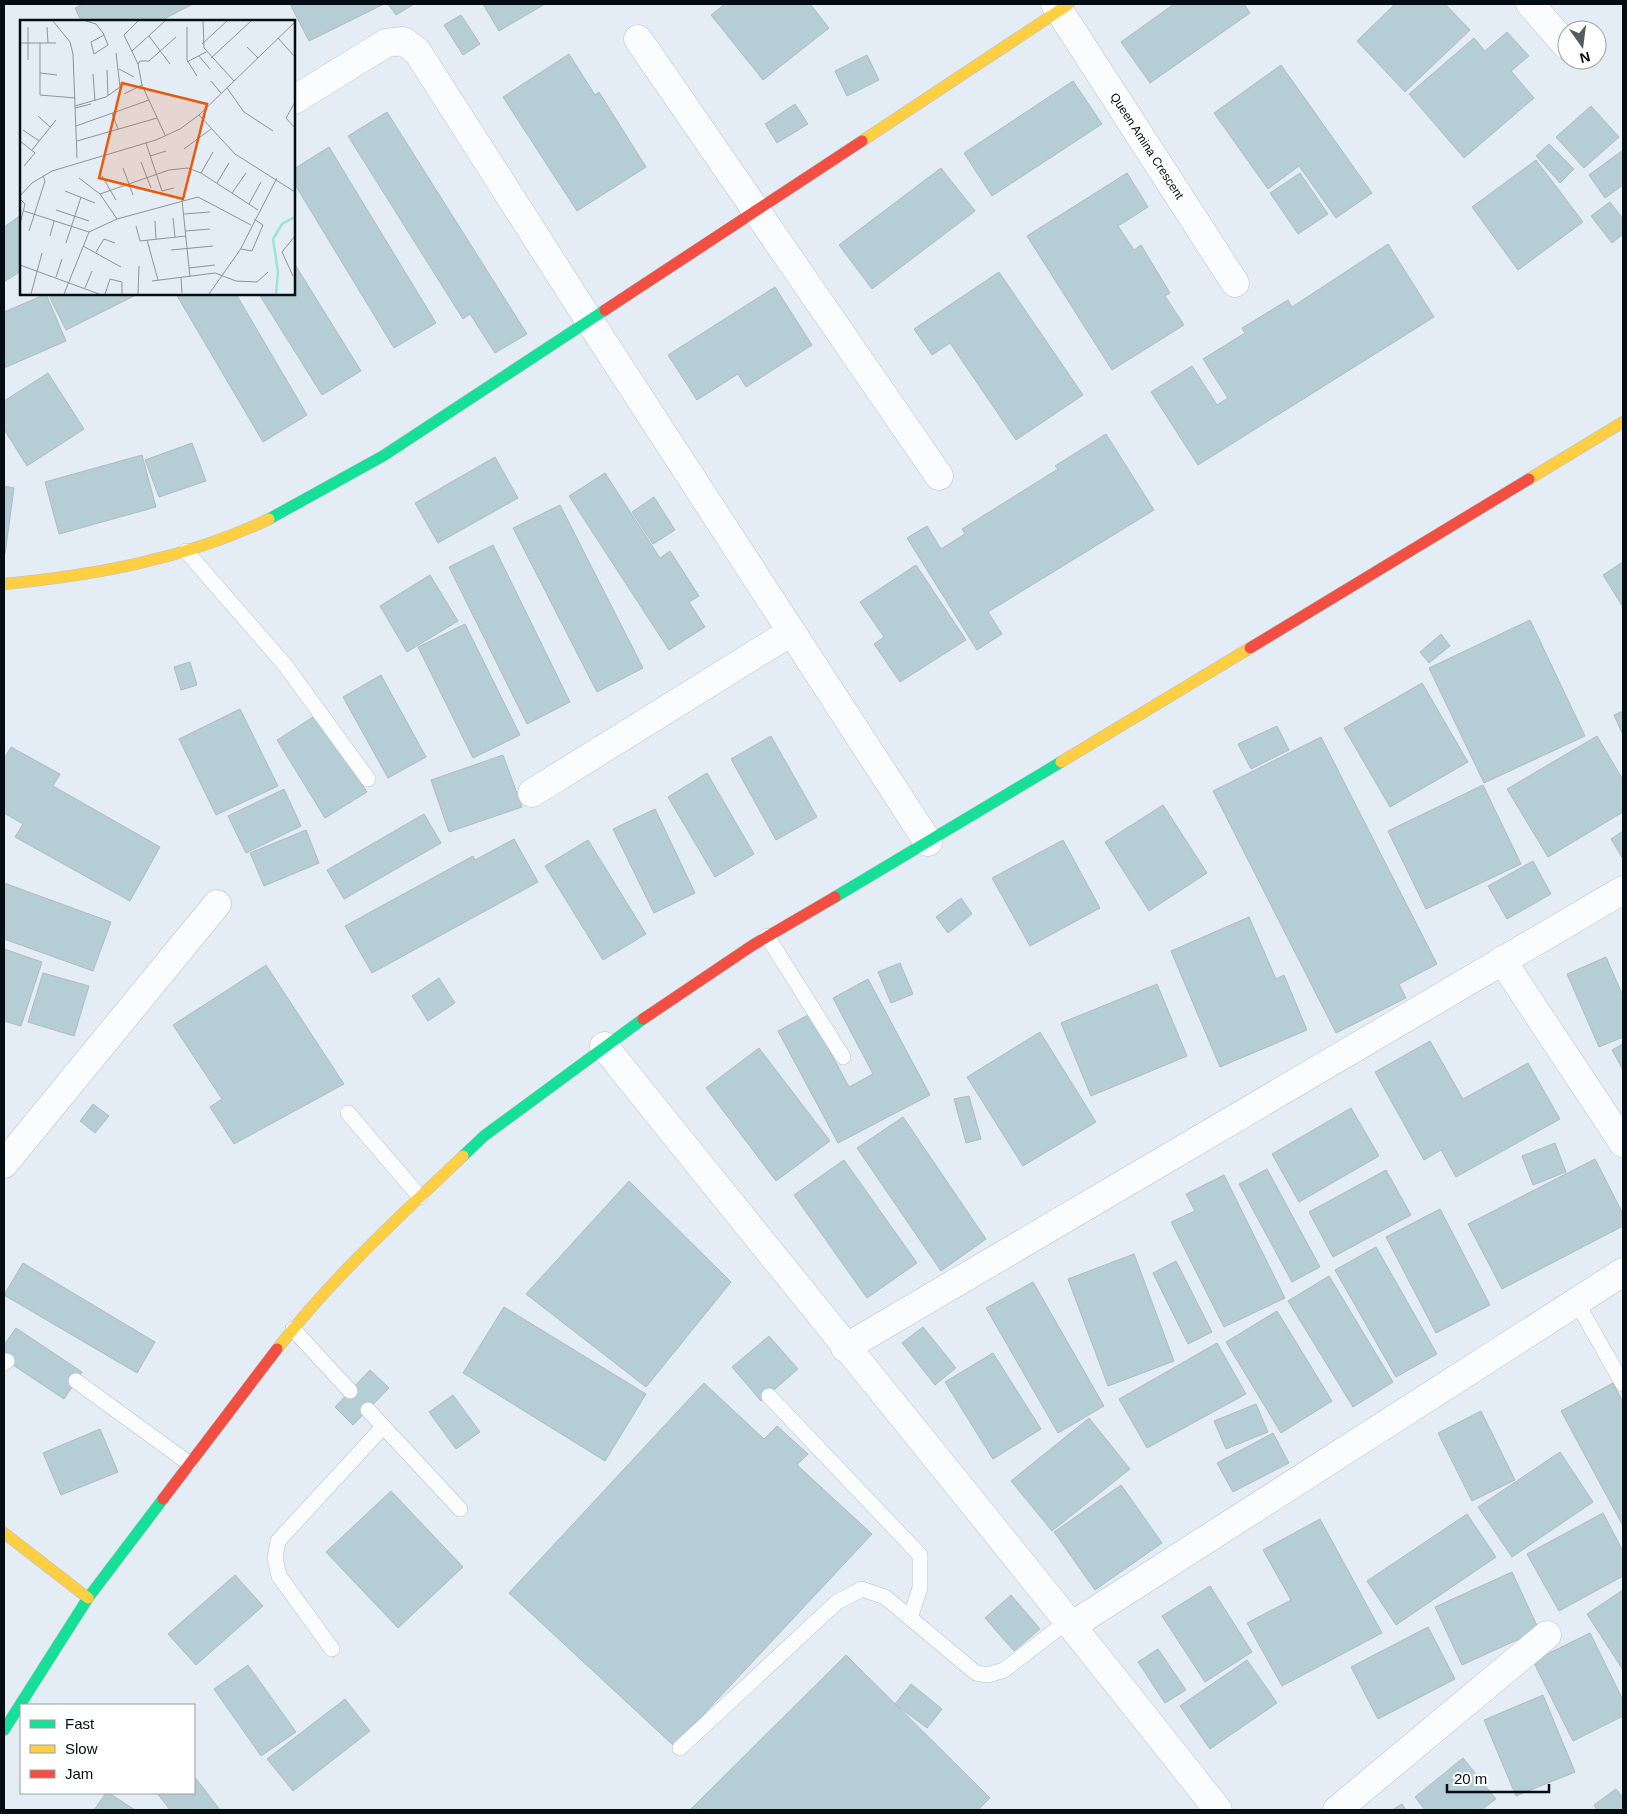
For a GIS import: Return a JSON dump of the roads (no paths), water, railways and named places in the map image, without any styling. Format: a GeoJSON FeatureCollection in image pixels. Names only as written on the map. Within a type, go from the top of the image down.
{"type":"FeatureCollection","features":[{"type":"Feature","properties":{"kind":"main road"},"geometry":{"type":"LineString","coordinates":[[4,584],[125,566],[205,546],[296,507],[383,456],[1061,6]]}},
{"type":"Feature","properties":{"kind":"main road"},"geometry":{"type":"LineString","coordinates":[[21,1704],[88,1598],[293,1329],[377,1238],[484,1136],[604,1046],[767,936],[928,842],[1623,422]]}},
{"type":"Feature","properties":{"kind":"main road"},"geometry":{"type":"LineString","coordinates":[[4,1533],[88,1598]]}},
{"type":"Feature","properties":{"kind":"main road"},"geometry":{"type":"LineString","coordinates":[[4,1730],[20,1705]]}},
{"type":"Feature","properties":{"kind":"street"},"geometry":{"type":"LineString","coordinates":[[1530,4],[1557,35]]}},
{"type":"Feature","properties":{"kind":"street","name":"Queen Amina Crescent"},"geometry":{"type":"LineString","coordinates":[[1061,6],[1235,283]]}},
{"type":"Feature","properties":{"kind":"street"},"geometry":{"type":"LineString","coordinates":[[638,39],[939,476]]}},
{"type":"Feature","properties":{"kind":"street"},"geometry":{"type":"LineString","coordinates":[[295,99],[386,43],[403,41],[417,51],[928,842]]}},
{"type":"Feature","properties":{"kind":"street"},"geometry":{"type":"LineString","coordinates":[[532,793],[791,632]]}},
{"type":"Feature","properties":{"kind":"street"},"geometry":{"type":"LineString","coordinates":[[845,1348],[1623,890]]}},
{"type":"Feature","properties":{"kind":"street"},"geometry":{"type":"LineString","coordinates":[[4,1164],[217,904]]}},
{"type":"Feature","properties":{"kind":"street"},"geometry":{"type":"LineString","coordinates":[[1502,960],[1623,1143]]}},
{"type":"Feature","properties":{"kind":"street"},"geometry":{"type":"LineString","coordinates":[[604,1046],[845,1348],[1071,1623],[1218,1810]]}},
{"type":"Feature","properties":{"kind":"street"},"geometry":{"type":"LineString","coordinates":[[1071,1623],[1623,1272]]}},
{"type":"Feature","properties":{"kind":"street"},"geometry":{"type":"LineString","coordinates":[[1337,1810],[1547,1635]]}},
{"type":"Feature","properties":{"kind":"lane"},"geometry":{"type":"LineString","coordinates":[[186,551],[285,665],[368,779]]}},
{"type":"Feature","properties":{"kind":"lane"},"geometry":{"type":"LineString","coordinates":[[767,936],[843,1057]]}},
{"type":"Feature","properties":{"kind":"lane"},"geometry":{"type":"LineString","coordinates":[[348,1113],[420,1197]]}},
{"type":"Feature","properties":{"kind":"lane"},"geometry":{"type":"LineString","coordinates":[[1577,1303],[1623,1384]]}},
{"type":"Feature","properties":{"kind":"lane"},"geometry":{"type":"LineString","coordinates":[[293,1329],[350,1391]]}},
{"type":"Feature","properties":{"kind":"lane"},"geometry":{"type":"LineString","coordinates":[[76,1381],[190,1464]]}},
{"type":"Feature","properties":{"kind":"lane"},"geometry":{"type":"LineString","coordinates":[[769,1396],[920,1555],[920,1588],[910,1618]]}},
{"type":"Feature","properties":{"kind":"lane"},"geometry":{"type":"LineString","coordinates":[[368,1410],[460,1509]]}},
{"type":"Feature","properties":{"kind":"lane"},"geometry":{"type":"LineString","coordinates":[[332,1649],[279,1576],[275,1558],[278,1541],[383,1427]]}},
{"type":"Feature","properties":{"kind":"lane"},"geometry":{"type":"LineString","coordinates":[[680,1748],[837,1602],[862,1589],[885,1597],[976,1673],[988,1675],[1004,1670],[1071,1623]]}}]}
